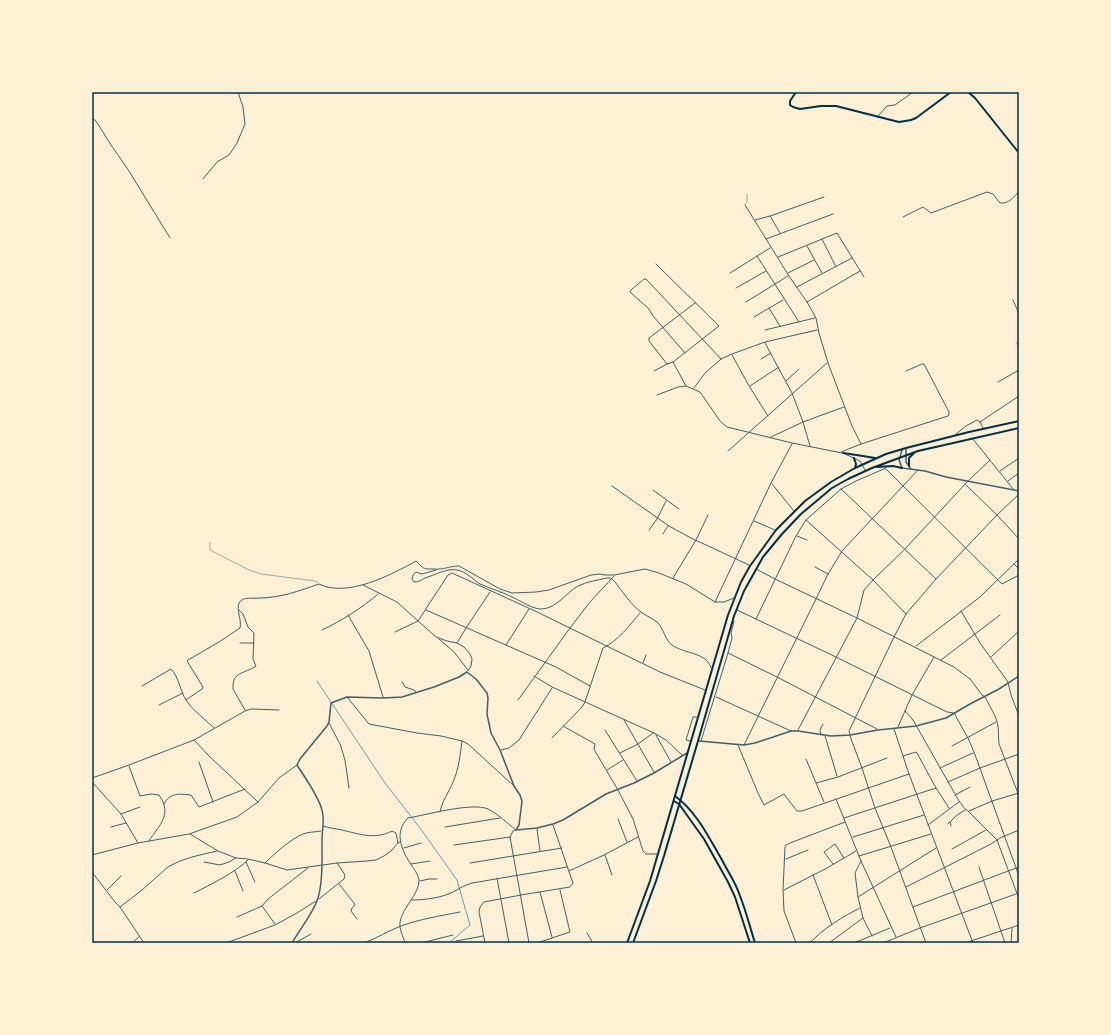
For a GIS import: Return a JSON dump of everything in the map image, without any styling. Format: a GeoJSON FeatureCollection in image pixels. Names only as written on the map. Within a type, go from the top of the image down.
{"type":"FeatureCollection","features":[{"type":"Feature","properties":{"kind":"main road"},"geometry":{"type":"LineString","coordinates":[[796,92],[790,101],[790,105],[796,109],[836,106],[899,122],[916,118],[951,92]]}},
{"type":"Feature","properties":{"kind":"main road"},"geometry":{"type":"LineString","coordinates":[[968,92],[975,98],[1019,153]]}},
{"type":"Feature","properties":{"kind":"main road"},"geometry":{"type":"LineString","coordinates":[[627,943],[650,881],[734,598],[750,566],[776,530],[805,501],[831,482],[886,454],[969,432],[1019,422]]}},
{"type":"Feature","properties":{"kind":"main road"},"geometry":{"type":"LineString","coordinates":[[633,943],[656,881],[680,800],[700,741],[736,610],[744,591],[763,557],[801,514],[832,488],[848,479],[866,470],[918,451],[1019,428]]}},
{"type":"Feature","properties":{"kind":"main road"},"geometry":{"type":"LineString","coordinates":[[909,466],[909,458],[918,451]]}},
{"type":"Feature","properties":{"kind":"main road"},"geometry":{"type":"LineString","coordinates":[[842,453],[876,459]]}},
{"type":"Feature","properties":{"kind":"main road"},"geometry":{"type":"LineString","coordinates":[[854,458],[856,468]]}},
{"type":"Feature","properties":{"kind":"main road"},"geometry":{"type":"LineString","coordinates":[[872,468],[883,466],[902,468]]}},
{"type":"Feature","properties":{"kind":"main road"},"geometry":{"type":"LineString","coordinates":[[675,796],[688,808],[708,835],[735,884],[755,943]]}},
{"type":"Feature","properties":{"kind":"main road"},"geometry":{"type":"LineString","coordinates":[[674,801],[679,804],[704,839],[728,882],[735,897],[750,943]]}},
{"type":"Feature","properties":{"kind":"street"},"geometry":{"type":"LineString","coordinates":[[203,179],[217,162],[229,155],[237,143],[245,124],[243,107],[238,92]]}},
{"type":"Feature","properties":{"kind":"street"},"geometry":{"type":"LineString","coordinates":[[878,116],[887,106],[895,105],[913,92]]}},
{"type":"Feature","properties":{"kind":"street"},"geometry":{"type":"LineString","coordinates":[[92,118],[96,121],[129,171],[170,238]]}},
{"type":"Feature","properties":{"kind":"street"},"geometry":{"type":"LineString","coordinates":[[902,217],[921,208],[924,208],[931,213],[988,192],[993,194],[1000,203],[1004,204],[1019,191]]}},
{"type":"Feature","properties":{"kind":"street"},"geometry":{"type":"LineString","coordinates":[[755,220],[824,197]]}},
{"type":"Feature","properties":{"kind":"street"},"geometry":{"type":"LineString","coordinates":[[745,205],[816,318],[828,363],[844,407],[860,444]]}},
{"type":"Feature","properties":{"kind":"street"},"geometry":{"type":"LineString","coordinates":[[766,240],[833,214]]}},
{"type":"Feature","properties":{"kind":"street"},"geometry":{"type":"LineString","coordinates":[[770,216],[780,234]]}},
{"type":"Feature","properties":{"kind":"street"},"geometry":{"type":"LineString","coordinates":[[777,257],[837,233],[864,277]]}},
{"type":"Feature","properties":{"kind":"street"},"geometry":{"type":"LineString","coordinates":[[822,239],[836,267]]}},
{"type":"Feature","properties":{"kind":"street"},"geometry":{"type":"LineString","coordinates":[[807,246],[822,274]]}},
{"type":"Feature","properties":{"kind":"street"},"geometry":{"type":"LineString","coordinates":[[730,273],[771,247]]}},
{"type":"Feature","properties":{"kind":"street"},"geometry":{"type":"LineString","coordinates":[[757,256],[799,322]]}},
{"type":"Feature","properties":{"kind":"street"},"geometry":{"type":"LineString","coordinates":[[796,287],[852,258]]}},
{"type":"Feature","properties":{"kind":"street"},"geometry":{"type":"LineString","coordinates":[[787,273],[815,260]]}},
{"type":"Feature","properties":{"kind":"street"},"geometry":{"type":"LineString","coordinates":[[654,371],[673,362],[719,326],[656,264]]}},
{"type":"Feature","properties":{"kind":"street"},"geometry":{"type":"LineString","coordinates":[[736,288],[766,271]]}},
{"type":"Feature","properties":{"kind":"street"},"geometry":{"type":"LineString","coordinates":[[807,302],[860,271]]}},
{"type":"Feature","properties":{"kind":"street"},"geometry":{"type":"LineString","coordinates":[[746,302],[789,276]]}},
{"type":"Feature","properties":{"kind":"street"},"geometry":{"type":"LineString","coordinates":[[685,353],[649,310],[630,291],[645,279],[721,360]]}},
{"type":"Feature","properties":{"kind":"street"},"geometry":{"type":"LineString","coordinates":[[754,317],[784,299]]}},
{"type":"Feature","properties":{"kind":"street"},"geometry":{"type":"LineString","coordinates":[[1013,300],[1019,314]]}},
{"type":"Feature","properties":{"kind":"street"},"geometry":{"type":"LineString","coordinates":[[667,364],[649,338],[695,303]]}},
{"type":"Feature","properties":{"kind":"street"},"geometry":{"type":"LineString","coordinates":[[769,308],[781,326]]}},
{"type":"Feature","properties":{"kind":"street"},"geometry":{"type":"LineString","coordinates":[[765,330],[816,318]]}},
{"type":"Feature","properties":{"kind":"street"},"geometry":{"type":"LineString","coordinates":[[694,389],[705,373],[721,360],[732,354],[765,342],[818,329]]}},
{"type":"Feature","properties":{"kind":"street"},"geometry":{"type":"LineString","coordinates":[[1019,341],[1017,344],[1019,349]]}},
{"type":"Feature","properties":{"kind":"street"},"geometry":{"type":"LineString","coordinates":[[765,342],[792,393],[803,422],[810,447]]}},
{"type":"Feature","properties":{"kind":"street"},"geometry":{"type":"LineString","coordinates":[[761,359],[771,353]]}},
{"type":"Feature","properties":{"kind":"street"},"geometry":{"type":"LineString","coordinates":[[732,354],[749,386],[768,416]]}},
{"type":"Feature","properties":{"kind":"street"},"geometry":{"type":"LineString","coordinates":[[673,362],[686,386]]}},
{"type":"Feature","properties":{"kind":"street"},"geometry":{"type":"LineString","coordinates":[[728,451],[792,393],[828,363]]}},
{"type":"Feature","properties":{"kind":"street"},"geometry":{"type":"LineString","coordinates":[[842,453],[860,444],[948,416],[949,414],[923,364],[906,371]]}},
{"type":"Feature","properties":{"kind":"street"},"geometry":{"type":"LineString","coordinates":[[749,386],[778,367]]}},
{"type":"Feature","properties":{"kind":"street"},"geometry":{"type":"LineString","coordinates":[[786,380],[798,369]]}},
{"type":"Feature","properties":{"kind":"street"},"geometry":{"type":"LineString","coordinates":[[998,382],[1019,370]]}},
{"type":"Feature","properties":{"kind":"street"},"geometry":{"type":"LineString","coordinates":[[657,395],[678,387],[686,386],[700,392],[720,421],[727,427],[792,443],[842,453],[860,461],[866,470]]}},
{"type":"Feature","properties":{"kind":"street"},"geometry":{"type":"LineString","coordinates":[[955,436],[973,422],[977,420],[980,422],[1019,396]]}},
{"type":"Feature","properties":{"kind":"street"},"geometry":{"type":"LineString","coordinates":[[770,438],[803,422],[844,407]]}},
{"type":"Feature","properties":{"kind":"street"},"geometry":{"type":"LineString","coordinates":[[980,422],[984,430]]}},
{"type":"Feature","properties":{"kind":"street"},"geometry":{"type":"LineString","coordinates":[[972,438],[1014,490]]}},
{"type":"Feature","properties":{"kind":"street"},"geometry":{"type":"LineString","coordinates":[[715,602],[771,483],[792,443]]}},
{"type":"Feature","properties":{"kind":"street"},"geometry":{"type":"LineString","coordinates":[[906,448],[906,462],[911,469]]}},
{"type":"Feature","properties":{"kind":"street"},"geometry":{"type":"LineString","coordinates":[[902,449],[899,460],[902,468],[918,469],[946,477],[1019,491]]}},
{"type":"Feature","properties":{"kind":"street"},"geometry":{"type":"LineString","coordinates":[[999,471],[1019,458]]}},
{"type":"Feature","properties":{"kind":"street"},"geometry":{"type":"LineString","coordinates":[[798,731],[857,618],[864,590],[990,460]]}},
{"type":"Feature","properties":{"kind":"street"},"geometry":{"type":"LineString","coordinates":[[883,466],[1002,584],[1019,575]]}},
{"type":"Feature","properties":{"kind":"street"},"geometry":{"type":"LineString","coordinates":[[756,620],[796,536],[806,520],[841,489],[886,468]]}},
{"type":"Feature","properties":{"kind":"street"},"geometry":{"type":"LineString","coordinates":[[744,745],[828,574],[842,551],[918,469]]}},
{"type":"Feature","properties":{"kind":"street"},"geometry":{"type":"LineString","coordinates":[[1007,482],[1019,473]]}},
{"type":"Feature","properties":{"kind":"street"},"geometry":{"type":"LineString","coordinates":[[771,483],[794,511]]}},
{"type":"Feature","properties":{"kind":"street"},"geometry":{"type":"LineString","coordinates":[[965,485],[997,515],[1019,539]]}},
{"type":"Feature","properties":{"kind":"street"},"geometry":{"type":"LineString","coordinates":[[612,486],[669,526],[750,566]]}},
{"type":"Feature","properties":{"kind":"street"},"geometry":{"type":"LineString","coordinates":[[841,489],[936,579]]}},
{"type":"Feature","properties":{"kind":"street"},"geometry":{"type":"LineString","coordinates":[[653,490],[679,510]]}},
{"type":"Feature","properties":{"kind":"street"},"geometry":{"type":"LineString","coordinates":[[926,943],[875,808],[849,731],[906,614],[936,579],[997,515],[1019,495]]}},
{"type":"Feature","properties":{"kind":"street"},"geometry":{"type":"LineString","coordinates":[[649,530],[657,519],[666,501]]}},
{"type":"Feature","properties":{"kind":"street"},"geometry":{"type":"LineString","coordinates":[[672,578],[696,540],[708,515]]}},
{"type":"Feature","properties":{"kind":"street"},"geometry":{"type":"LineString","coordinates":[[754,520],[776,530]]}},
{"type":"Feature","properties":{"kind":"street"},"geometry":{"type":"LineString","coordinates":[[806,520],[873,580],[906,614]]}},
{"type":"Feature","properties":{"kind":"street"},"geometry":{"type":"LineString","coordinates":[[663,534],[669,526]]}},
{"type":"Feature","properties":{"kind":"street"},"geometry":{"type":"LineString","coordinates":[[796,536],[807,540]]}},
{"type":"Feature","properties":{"kind":"street"},"geometry":{"type":"LineString","coordinates":[[915,647],[961,610],[980,597],[1019,559]]}},
{"type":"Feature","properties":{"kind":"street"},"geometry":{"type":"LineString","coordinates":[[186,700],[202,689],[187,661],[220,642],[240,628],[239,604],[245,598],[286,595],[319,584],[324,586],[345,588],[362,585],[390,575],[416,561],[426,570],[437,570]]}},
{"type":"Feature","properties":{"kind":"street"},"geometry":{"type":"LineString","coordinates":[[1014,564],[1019,569]]}},
{"type":"Feature","properties":{"kind":"street"},"geometry":{"type":"LineString","coordinates":[[712,670],[707,661],[701,657],[671,644],[658,623],[641,612],[611,578],[579,585],[553,606],[544,609],[524,603],[480,584],[463,571],[455,569],[446,570],[418,582],[414,582],[412,579],[413,575],[416,572],[422,574],[451,566],[459,566],[500,589],[512,593],[549,590],[591,575],[614,575],[651,570],[686,584],[715,602],[724,602],[734,598]]}},
{"type":"Feature","properties":{"kind":"street"},"geometry":{"type":"LineString","coordinates":[[815,567],[828,574]]}},
{"type":"Feature","properties":{"kind":"street"},"geometry":{"type":"LineString","coordinates":[[756,568],[775,579],[915,647],[963,673],[970,679],[980,693],[985,697],[997,721],[999,744],[1019,796]]}},
{"type":"Feature","properties":{"kind":"street"},"geometry":{"type":"LineString","coordinates":[[395,632],[418,621],[452,573],[643,663],[706,690]]}},
{"type":"Feature","properties":{"kind":"street"},"geometry":{"type":"LineString","coordinates":[[518,700],[570,628],[614,575]]}},
{"type":"Feature","properties":{"kind":"street"},"geometry":{"type":"LineString","coordinates":[[362,585],[397,602],[454,652],[468,671],[487,692],[487,714],[490,731],[522,801],[519,825],[510,837],[529,943]]}},
{"type":"Feature","properties":{"kind":"street"},"geometry":{"type":"LineString","coordinates":[[457,643],[490,591]]}},
{"type":"Feature","properties":{"kind":"street"},"geometry":{"type":"LineString","coordinates":[[322,630],[336,624],[371,600],[378,593]]}},
{"type":"Feature","properties":{"kind":"street"},"geometry":{"type":"LineString","coordinates":[[506,645],[530,609]]}},
{"type":"Feature","properties":{"kind":"street"},"geometry":{"type":"LineString","coordinates":[[239,610],[248,627],[254,633],[254,659],[256,666],[238,675],[235,678],[233,686],[233,689],[245,711]]}},
{"type":"Feature","properties":{"kind":"street"},"geometry":{"type":"LineString","coordinates":[[426,610],[556,667],[590,686]]}},
{"type":"Feature","properties":{"kind":"street"},"geometry":{"type":"LineString","coordinates":[[736,610],[836,657],[947,712],[954,713]]}},
{"type":"Feature","properties":{"kind":"street"},"geometry":{"type":"LineString","coordinates":[[961,610],[990,658],[1008,682],[1007,684],[1019,716]]}},
{"type":"Feature","properties":{"kind":"street"},"geometry":{"type":"LineString","coordinates":[[552,738],[585,702],[603,648],[626,629],[641,612]]}},
{"type":"Feature","properties":{"kind":"street"},"geometry":{"type":"LineString","coordinates":[[348,615],[369,651],[383,698]]}},
{"type":"Feature","properties":{"kind":"street"},"geometry":{"type":"LineString","coordinates":[[940,660],[1000,615]]}},
{"type":"Feature","properties":{"kind":"street"},"geometry":{"type":"LineString","coordinates":[[734,616],[732,638],[728,654],[716,697],[700,741],[744,745],[755,743],[791,731],[825,736],[850,735],[916,726],[939,720],[954,713],[985,697],[1019,676]]}},
{"type":"Feature","properties":{"kind":"street"},"geometry":{"type":"LineString","coordinates":[[990,658],[1019,631]]}},
{"type":"Feature","properties":{"kind":"street"},"geometry":{"type":"LineString","coordinates":[[92,855],[138,843],[189,834],[237,817],[258,802],[280,778],[297,765],[300,759],[325,730],[329,722],[331,703],[347,698],[402,697],[459,677],[468,671],[472,663],[472,656],[464,647],[457,643],[439,639]]}},
{"type":"Feature","properties":{"kind":"street"},"geometry":{"type":"LineString","coordinates":[[240,643],[254,643]]}},
{"type":"Feature","properties":{"kind":"street"},"geometry":{"type":"LineString","coordinates":[[728,654],[778,677],[878,730]]}},
{"type":"Feature","properties":{"kind":"street"},"geometry":{"type":"LineString","coordinates":[[643,663],[646,655]]}},
{"type":"Feature","properties":{"kind":"street"},"geometry":{"type":"LineString","coordinates":[[898,728],[912,695],[934,657]]}},
{"type":"Feature","properties":{"kind":"street"},"geometry":{"type":"LineString","coordinates":[[142,686],[170,669],[173,671],[186,700],[214,729]]}},
{"type":"Feature","properties":{"kind":"street"},"geometry":{"type":"LineString","coordinates":[[534,676],[552,687],[654,733],[666,740],[682,755]]}},
{"type":"Feature","properties":{"kind":"street"},"geometry":{"type":"LineString","coordinates":[[402,682],[405,687],[414,690],[417,693]]}},
{"type":"Feature","properties":{"kind":"street"},"geometry":{"type":"LineString","coordinates":[[500,750],[509,748],[519,740],[552,687]]}},
{"type":"Feature","properties":{"kind":"street"},"geometry":{"type":"LineString","coordinates":[[159,706],[184,693]]}},
{"type":"Feature","properties":{"kind":"street"},"geometry":{"type":"LineString","coordinates":[[716,697],[791,731]]}},
{"type":"Feature","properties":{"kind":"street"},"geometry":{"type":"LineString","coordinates":[[347,698],[369,724],[462,741],[474,749],[514,786]]}},
{"type":"Feature","properties":{"kind":"street"},"geometry":{"type":"LineString","coordinates":[[92,778],[194,740],[245,711],[251,709],[279,710]]}},
{"type":"Feature","properties":{"kind":"street"},"geometry":{"type":"LineString","coordinates":[[905,711],[913,720],[947,782],[965,810],[968,811],[997,840],[1019,899]]}},
{"type":"Feature","properties":{"kind":"street"},"geometry":{"type":"LineString","coordinates":[[954,713],[974,752],[1019,876]]}},
{"type":"Feature","properties":{"kind":"street"},"geometry":{"type":"LineString","coordinates":[[691,741],[686,740],[688,731],[693,717],[698,717]]}},
{"type":"Feature","properties":{"kind":"street"},"geometry":{"type":"LineString","coordinates":[[623,719],[654,773]]}},
{"type":"Feature","properties":{"kind":"street"},"geometry":{"type":"LineString","coordinates":[[952,746],[997,721]]}},
{"type":"Feature","properties":{"kind":"street"},"geometry":{"type":"LineString","coordinates":[[329,722],[340,744],[345,760],[349,788]]}},
{"type":"Feature","properties":{"kind":"street"},"geometry":{"type":"LineString","coordinates":[[821,735],[820,730],[823,724]]}},
{"type":"Feature","properties":{"kind":"street"},"geometry":{"type":"LineString","coordinates":[[563,726],[596,745],[594,747],[595,751],[607,770],[633,819],[643,851],[646,854],[658,854]]}},
{"type":"Feature","properties":{"kind":"street"},"geometry":{"type":"LineString","coordinates":[[894,728],[936,848],[973,943]]}},
{"type":"Feature","properties":{"kind":"street"},"geometry":{"type":"LineString","coordinates":[[605,730],[637,782]]}},
{"type":"Feature","properties":{"kind":"street"},"geometry":{"type":"LineString","coordinates":[[688,731],[693,732]]}},
{"type":"Feature","properties":{"kind":"street"},"geometry":{"type":"LineString","coordinates":[[620,753],[638,744],[654,733]]}},
{"type":"Feature","properties":{"kind":"street"},"geometry":{"type":"LineString","coordinates":[[654,733],[672,762]]}},
{"type":"Feature","properties":{"kind":"street"},"geometry":{"type":"LineString","coordinates":[[825,736],[838,777]]}},
{"type":"Feature","properties":{"kind":"street"},"geometry":{"type":"LineString","coordinates":[[194,740],[258,802]]}},
{"type":"Feature","properties":{"kind":"street"},"geometry":{"type":"LineString","coordinates":[[440,812],[443,800],[453,783],[457,772],[462,741]]}},
{"type":"Feature","properties":{"kind":"street"},"geometry":{"type":"LineString","coordinates":[[738,745],[764,805],[784,794],[797,811],[802,811],[909,774]]}},
{"type":"Feature","properties":{"kind":"street"},"geometry":{"type":"LineString","coordinates":[[189,834],[218,851],[236,858],[265,863],[287,870],[337,863],[376,860],[391,851],[399,843],[402,824],[408,818],[464,808],[486,808],[516,830],[537,828],[553,824],[573,815],[606,794],[637,782],[688,752]]}},
{"type":"Feature","properties":{"kind":"street"},"geometry":{"type":"LineString","coordinates":[[940,768],[974,752]]}},
{"type":"Feature","properties":{"kind":"street"},"geometry":{"type":"LineString","coordinates":[[903,756],[917,753],[949,808]]}},
{"type":"Feature","properties":{"kind":"street"},"geometry":{"type":"LineString","coordinates":[[947,782],[1019,754]]}},
{"type":"Feature","properties":{"kind":"street"},"geometry":{"type":"LineString","coordinates":[[816,783],[838,777],[887,758]]}},
{"type":"Feature","properties":{"kind":"street"},"geometry":{"type":"LineString","coordinates":[[806,759],[825,803]]}},
{"type":"Feature","properties":{"kind":"street"},"geometry":{"type":"LineString","coordinates":[[607,770],[624,760]]}},
{"type":"Feature","properties":{"kind":"street"},"geometry":{"type":"LineString","coordinates":[[199,762],[213,802]]}},
{"type":"Feature","properties":{"kind":"street"},"geometry":{"type":"LineString","coordinates":[[129,765],[140,796],[151,794],[158,796],[164,804],[165,814],[148,841]]}},
{"type":"Feature","properties":{"kind":"street"},"geometry":{"type":"LineString","coordinates":[[293,943],[317,900],[322,865],[322,826],[324,817],[320,803],[297,765]]}},
{"type":"Feature","properties":{"kind":"street"},"geometry":{"type":"LineString","coordinates":[[92,782],[121,814],[138,843]]}},
{"type":"Feature","properties":{"kind":"street"},"geometry":{"type":"LineString","coordinates":[[955,795],[970,787]]}},
{"type":"Feature","properties":{"kind":"street"},"geometry":{"type":"LineString","coordinates":[[844,818],[936,788]]}},
{"type":"Feature","properties":{"kind":"street"},"geometry":{"type":"LineString","coordinates":[[164,804],[168,797],[180,794],[191,795],[199,807],[245,789]]}},
{"type":"Feature","properties":{"kind":"street"},"geometry":{"type":"LineString","coordinates":[[968,811],[992,801],[1018,793]]}},
{"type":"Feature","properties":{"kind":"street"},"geometry":{"type":"LineString","coordinates":[[836,799],[861,862],[896,937]]}},
{"type":"Feature","properties":{"kind":"street"},"geometry":{"type":"LineString","coordinates":[[928,825],[959,801]]}},
{"type":"Feature","properties":{"kind":"street"},"geometry":{"type":"LineString","coordinates":[[121,814],[140,807]]}},
{"type":"Feature","properties":{"kind":"street"},"geometry":{"type":"LineString","coordinates":[[948,824],[957,815],[965,810]]}},
{"type":"Feature","properties":{"kind":"street"},"geometry":{"type":"LineString","coordinates":[[852,837],[924,814]]}},
{"type":"Feature","properties":{"kind":"street"},"geometry":{"type":"LineString","coordinates":[[445,827],[501,818]]}},
{"type":"Feature","properties":{"kind":"street"},"geometry":{"type":"LineString","coordinates":[[618,819],[627,842]]}},
{"type":"Feature","properties":{"kind":"street"},"geometry":{"type":"LineString","coordinates":[[796,943],[784,911],[783,890],[785,847],[790,843],[845,822]]}},
{"type":"Feature","properties":{"kind":"street"},"geometry":{"type":"LineString","coordinates":[[950,822],[951,826]]}},
{"type":"Feature","properties":{"kind":"street"},"geometry":{"type":"LineString","coordinates":[[111,827],[126,823]]}},
{"type":"Feature","properties":{"kind":"street"},"geometry":{"type":"LineString","coordinates":[[485,943],[479,912],[480,907],[484,902],[500,898],[560,889],[570,887],[572,885],[573,883],[553,824]]}},
{"type":"Feature","properties":{"kind":"street"},"geometry":{"type":"LineString","coordinates":[[322,826],[363,836],[382,836],[392,831],[396,833],[399,843],[416,871],[419,881],[400,921],[404,943]]}},
{"type":"Feature","properties":{"kind":"street"},"geometry":{"type":"LineString","coordinates":[[537,828],[541,852]]}},
{"type":"Feature","properties":{"kind":"street"},"geometry":{"type":"LineString","coordinates":[[952,849],[969,838],[986,830]]}},
{"type":"Feature","properties":{"kind":"street"},"geometry":{"type":"LineString","coordinates":[[905,887],[1019,830]]}},
{"type":"Feature","properties":{"kind":"street"},"geometry":{"type":"LineString","coordinates":[[265,863],[295,838],[303,834],[322,831]]}},
{"type":"Feature","properties":{"kind":"street"},"geometry":{"type":"LineString","coordinates":[[859,856],[931,834]]}},
{"type":"Feature","properties":{"kind":"street"},"geometry":{"type":"LineString","coordinates":[[569,871],[639,836]]}},
{"type":"Feature","properties":{"kind":"street"},"geometry":{"type":"LineString","coordinates":[[454,845],[510,837]]}},
{"type":"Feature","properties":{"kind":"street"},"geometry":{"type":"LineString","coordinates":[[403,849],[421,843]]}},
{"type":"Feature","properties":{"kind":"street"},"geometry":{"type":"LineString","coordinates":[[833,864],[824,852],[835,844],[845,858]]}},
{"type":"Feature","properties":{"kind":"street"},"geometry":{"type":"LineString","coordinates":[[470,863],[562,848]]}},
{"type":"Feature","properties":{"kind":"street"},"geometry":{"type":"LineString","coordinates":[[858,897],[936,848]]}},
{"type":"Feature","properties":{"kind":"street"},"geometry":{"type":"LineString","coordinates":[[785,859],[808,850]]}},
{"type":"Feature","properties":{"kind":"street"},"geometry":{"type":"LineString","coordinates":[[120,907],[172,864],[188,858],[218,851]]}},
{"type":"Feature","properties":{"kind":"street"},"geometry":{"type":"LineString","coordinates":[[783,890],[857,851]]}},
{"type":"Feature","properties":{"kind":"street"},"geometry":{"type":"LineString","coordinates":[[604,854],[612,875]]}},
{"type":"Feature","properties":{"kind":"street"},"geometry":{"type":"LineString","coordinates":[[204,862],[220,865],[236,858]]}},
{"type":"Feature","properties":{"kind":"street"},"geometry":{"type":"LineString","coordinates":[[194,893],[234,870],[248,859]]}},
{"type":"Feature","properties":{"kind":"street"},"geometry":{"type":"LineString","coordinates":[[411,864],[430,861]]}},
{"type":"Feature","properties":{"kind":"street"},"geometry":{"type":"LineString","coordinates":[[245,862],[255,882]]}},
{"type":"Feature","properties":{"kind":"street"},"geometry":{"type":"LineString","coordinates":[[861,862],[855,873],[858,897],[863,918],[872,936]]}},
{"type":"Feature","properties":{"kind":"street"},"geometry":{"type":"LineString","coordinates":[[226,943],[275,925],[317,900],[339,884],[345,877],[337,863]]}},
{"type":"Feature","properties":{"kind":"street"},"geometry":{"type":"LineString","coordinates":[[237,917],[262,906],[268,899],[309,867]]}},
{"type":"Feature","properties":{"kind":"street"},"geometry":{"type":"LineString","coordinates":[[411,900],[424,900],[438,896],[454,891],[472,882],[567,867]]}},
{"type":"Feature","properties":{"kind":"street"},"geometry":{"type":"LineString","coordinates":[[979,867],[1006,943]]}},
{"type":"Feature","properties":{"kind":"street"},"geometry":{"type":"LineString","coordinates":[[913,907],[1019,867]]}},
{"type":"Feature","properties":{"kind":"street"},"geometry":{"type":"LineString","coordinates":[[234,870],[243,890]]}},
{"type":"Feature","properties":{"kind":"street"},"geometry":{"type":"LineString","coordinates":[[92,872],[120,907],[144,943]]}},
{"type":"Feature","properties":{"kind":"street"},"geometry":{"type":"LineString","coordinates":[[813,875],[832,925]]}},
{"type":"Feature","properties":{"kind":"street"},"geometry":{"type":"LineString","coordinates":[[106,891],[120,876]]}},
{"type":"Feature","properties":{"kind":"street"},"geometry":{"type":"LineString","coordinates":[[497,878],[509,943]]}},
{"type":"Feature","properties":{"kind":"street"},"geometry":{"type":"LineString","coordinates":[[419,881],[438,879]]}},
{"type":"Feature","properties":{"kind":"street"},"geometry":{"type":"LineString","coordinates":[[339,884],[354,903],[355,905],[351,911],[357,919]]}},
{"type":"Feature","properties":{"kind":"street"},"geometry":{"type":"LineString","coordinates":[[537,943],[570,932],[560,889]]}},
{"type":"Feature","properties":{"kind":"street"},"geometry":{"type":"LineString","coordinates":[[540,892],[552,938]]}},
{"type":"Feature","properties":{"kind":"street"},"geometry":{"type":"LineString","coordinates":[[883,943],[920,928],[1017,894]]}},
{"type":"Feature","properties":{"kind":"street"},"geometry":{"type":"LineString","coordinates":[[262,906],[275,925]]}},
{"type":"Feature","properties":{"kind":"street"},"geometry":{"type":"LineString","coordinates":[[810,943],[832,925],[850,913],[861,908]]}},
{"type":"Feature","properties":{"kind":"street"},"geometry":{"type":"LineString","coordinates":[[364,943],[376,939],[400,926],[424,919],[460,912]]}},
{"type":"Feature","properties":{"kind":"street"},"geometry":{"type":"LineString","coordinates":[[829,943],[863,918]]}},
{"type":"Feature","properties":{"kind":"street"},"geometry":{"type":"LineString","coordinates":[[965,943],[1019,925]]}},
{"type":"Feature","properties":{"kind":"street"},"geometry":{"type":"LineString","coordinates":[[854,943],[891,927]]}},
{"type":"Feature","properties":{"kind":"street"},"geometry":{"type":"LineString","coordinates":[[1011,943],[1012,927]]}},
{"type":"Feature","properties":{"kind":"street"},"geometry":{"type":"LineString","coordinates":[[587,933],[593,943]]}},
{"type":"Feature","properties":{"kind":"street"},"geometry":{"type":"LineString","coordinates":[[293,943],[311,934]]}},
{"type":"Feature","properties":{"kind":"street"},"geometry":{"type":"LineString","coordinates":[[421,943],[453,935]]}},
{"type":"Feature","properties":{"kind":"street"},"geometry":{"type":"LineString","coordinates":[[132,943],[140,936]]}},
{"type":"Feature","properties":{"kind":"street"},"geometry":{"type":"LineString","coordinates":[[456,942],[484,936]]}},
{"type":"Feature","properties":{"kind":"lane"},"geometry":{"type":"LineString","coordinates":[[745,205],[747,202],[747,194]]}},
{"type":"Feature","properties":{"kind":"lane"},"geometry":{"type":"LineString","coordinates":[[210,543],[210,550],[249,570],[261,574],[315,581],[319,584]]}},
{"type":"Feature","properties":{"kind":"waterway"},"geometry":{"type":"LineString","coordinates":[[317,681],[385,783],[420,828],[457,880],[470,925],[449,943]]}}]}
